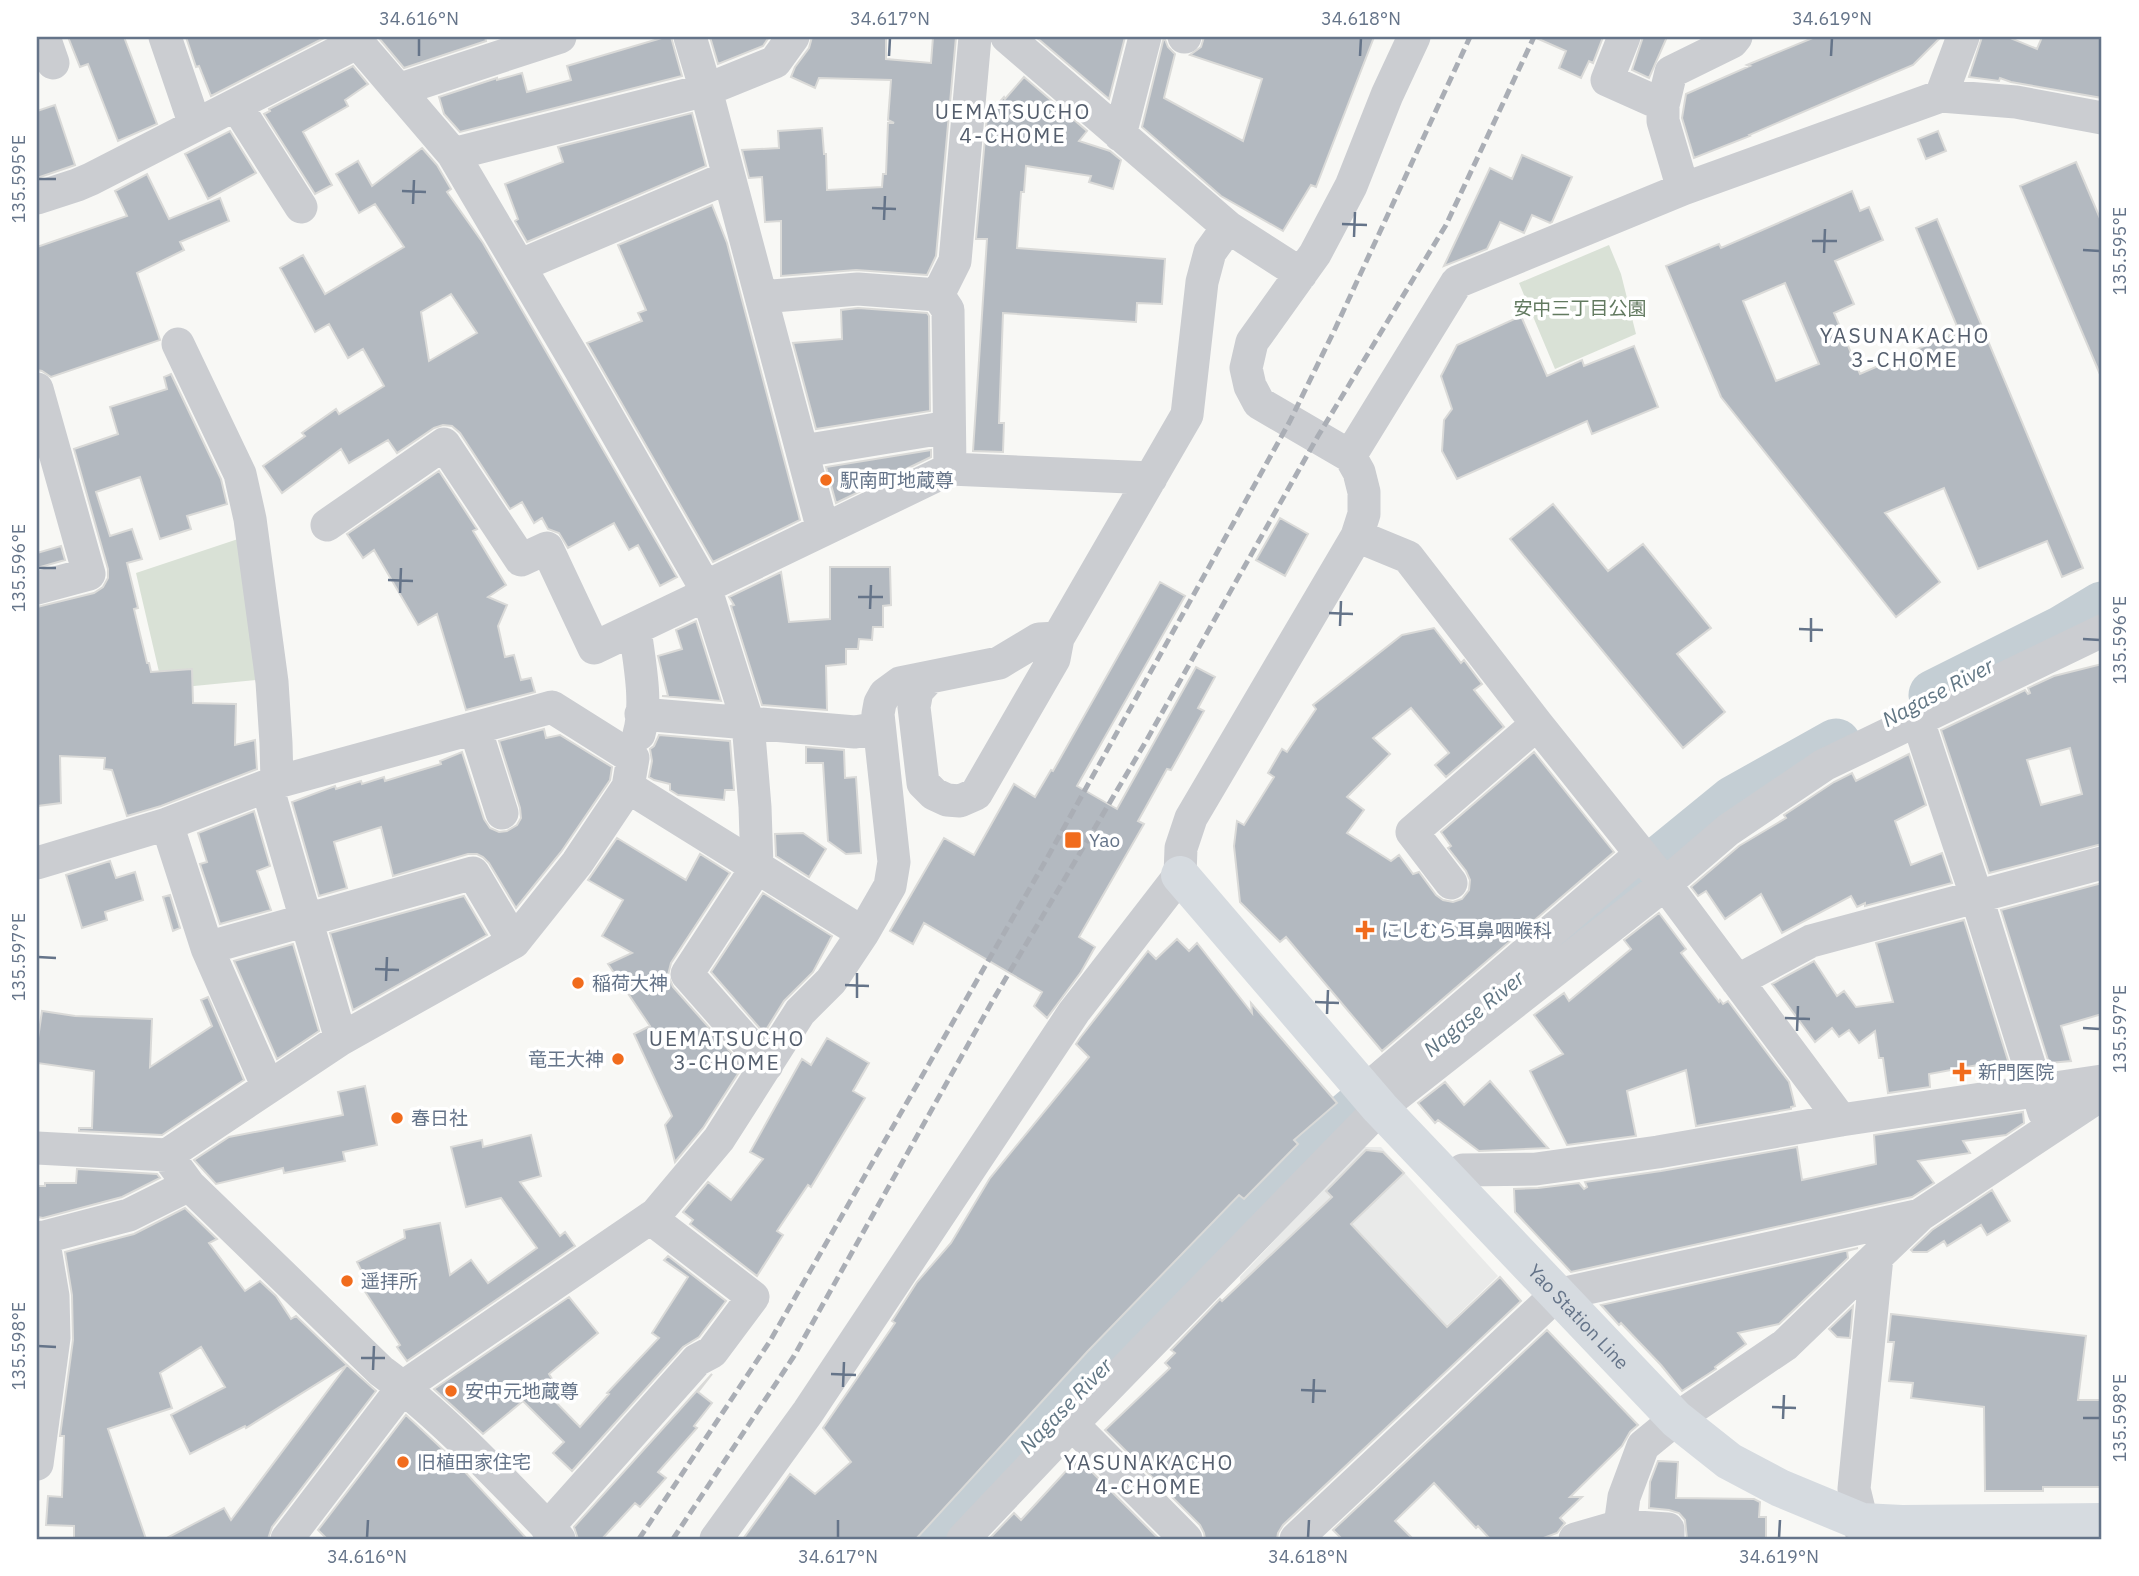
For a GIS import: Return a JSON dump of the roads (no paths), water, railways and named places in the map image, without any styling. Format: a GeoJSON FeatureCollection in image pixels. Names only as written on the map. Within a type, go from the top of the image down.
{"type":"FeatureCollection","features":[{"type":"Feature","properties":{"kind":"main road","name":"Yao Station Line"},"geometry":{"type":"LineString","coordinates":[[1181,875],[1374,1101],[1676,1419],[1729,1461],[1862,1530],[1902,1524],[2102,1522]]}},
{"type":"Feature","properties":{"kind":"street"},"geometry":{"type":"LineString","coordinates":[[165,37],[195,125]]}},
{"type":"Feature","properties":{"kind":"street"},"geometry":{"type":"LineString","coordinates":[[398,90],[560,37]]}},
{"type":"Feature","properties":{"kind":"street"},"geometry":{"type":"LineString","coordinates":[[690,37],[823,530]]}},
{"type":"Feature","properties":{"kind":"street"},"geometry":{"type":"LineString","coordinates":[[453,154],[706,90],[775,62],[793,37]]}},
{"type":"Feature","properties":{"kind":"street"},"geometry":{"type":"LineString","coordinates":[[937,295],[955,261],[975,37]]}},
{"type":"Feature","properties":{"kind":"street"},"geometry":{"type":"LineString","coordinates":[[1007,37],[1228,227],[1301,274]]}},
{"type":"Feature","properties":{"kind":"street"},"geometry":{"type":"LineString","coordinates":[[1120,135],[1145,37]]}},
{"type":"Feature","properties":{"kind":"street"},"geometry":{"type":"LineString","coordinates":[[716,1539],[808,1412],[1073,1012],[1181,875],[1181,848],[1191,818],[1357,536],[1364,514],[1364,492],[1359,472],[1350,456],[1259,403],[1250,386],[1246,368],[1252,342],[1315,254],[1351,186],[1387,95],[1414,37]]}},
{"type":"Feature","properties":{"kind":"street"},"geometry":{"type":"LineString","coordinates":[[1624,37],[1606,80],[1663,105]]}},
{"type":"Feature","properties":{"kind":"street"},"geometry":{"type":"LineString","coordinates":[[1941,96],[1963,37]]}},
{"type":"Feature","properties":{"kind":"street"},"geometry":{"type":"LineString","coordinates":[[1683,189],[1662,121],[1671,72],[1742,39]]}},
{"type":"Feature","properties":{"kind":"street"},"geometry":{"type":"LineString","coordinates":[[37,198],[77,186],[236,105],[354,40],[453,154],[706,591],[747,723],[755,807],[757,867],[687,974],[767,1065]]}},
{"type":"Feature","properties":{"kind":"street"},"geometry":{"type":"LineString","coordinates":[[1350,456],[1457,282],[1683,189],[1941,96],[2016,102],[2102,118]]}},
{"type":"Feature","properties":{"kind":"street"},"geometry":{"type":"LineString","coordinates":[[236,105],[301,207]]}},
{"type":"Feature","properties":{"kind":"street"},"geometry":{"type":"LineString","coordinates":[[519,265],[729,177]]}},
{"type":"Feature","properties":{"kind":"street"},"geometry":{"type":"LineString","coordinates":[[929,678],[917,691],[914,707],[923,783],[934,794],[947,800],[960,800],[976,794],[1054,659],[1058,638],[1187,415],[1202,282],[1210,252],[1228,227]]}},
{"type":"Feature","properties":{"kind":"street"},"geometry":{"type":"LineString","coordinates":[[761,297],[858,289],[937,295],[948,310],[950,468]]}},
{"type":"Feature","properties":{"kind":"street"},"geometry":{"type":"LineString","coordinates":[[178,344],[240,474],[250,519],[272,682],[276,743],[272,784],[306,919],[341,1039]]}},
{"type":"Feature","properties":{"kind":"street"},"geometry":{"type":"LineString","coordinates":[[37,389],[89,573],[37,588]]}},
{"type":"Feature","properties":{"kind":"street"},"geometry":{"type":"LineString","coordinates":[[803,451],[949,427]]}},
{"type":"Feature","properties":{"kind":"street"},"geometry":{"type":"LineString","coordinates":[[327,525],[444,444],[521,560],[547,548],[594,648],[950,468],[1151,478]]}},
{"type":"Feature","properties":{"kind":"street"},"geometry":{"type":"LineString","coordinates":[[1357,536],[1408,556],[1653,869],[1841,1121]]}},
{"type":"Feature","properties":{"kind":"street"},"geometry":{"type":"LineString","coordinates":[[37,1148],[167,1155],[341,1039],[514,942],[577,863],[631,772],[641,727],[642,685],[635,629]]}},
{"type":"Feature","properties":{"kind":"street"},"geometry":{"type":"LineString","coordinates":[[963,1539],[1374,1101],[1653,869],[1728,830],[1824,765],[2102,631]]}},
{"type":"Feature","properties":{"kind":"street"},"geometry":{"type":"LineString","coordinates":[[287,1539],[403,1387],[656,1214],[719,1139],[800,1012],[831,981],[890,886],[894,862],[879,728],[880,703],[885,694],[901,683],[999,663],[1040,639],[1058,638]]}},
{"type":"Feature","properties":{"kind":"street"},"geometry":{"type":"LineString","coordinates":[[999,663],[1013,666],[1021,673],[1031,698]]}},
{"type":"Feature","properties":{"kind":"street"},"geometry":{"type":"LineString","coordinates":[[37,863],[167,824],[272,784],[552,707],[631,772],[757,867],[863,933]]}},
{"type":"Feature","properties":{"kind":"street"},"geometry":{"type":"LineString","coordinates":[[641,714],[855,732],[879,728]]}},
{"type":"Feature","properties":{"kind":"street"},"geometry":{"type":"LineString","coordinates":[[1918,721],[1976,895],[2049,1130]]}},
{"type":"Feature","properties":{"kind":"street"},"geometry":{"type":"LineString","coordinates":[[1451,883],[1412,832],[1537,724]]}},
{"type":"Feature","properties":{"kind":"street"},"geometry":{"type":"LineString","coordinates":[[475,728],[502,813]]}},
{"type":"Feature","properties":{"kind":"street"},"geometry":{"type":"LineString","coordinates":[[167,824],[207,948],[268,1087]]}},
{"type":"Feature","properties":{"kind":"street"},"geometry":{"type":"LineString","coordinates":[[1737,981],[1811,941],[2102,863]]}},
{"type":"Feature","properties":{"kind":"street"},"geometry":{"type":"LineString","coordinates":[[207,948],[473,873],[514,942]]}},
{"type":"Feature","properties":{"kind":"street"},"geometry":{"type":"LineString","coordinates":[[1449,1181],[1462,1170],[1549,1167],[1658,1152],[2102,1081]]}},
{"type":"Feature","properties":{"kind":"street"},"geometry":{"type":"LineString","coordinates":[[1620,1527],[1624,1497],[1643,1446],[1676,1419],[1785,1345],[1920,1215],[2102,1094]]}},
{"type":"Feature","properties":{"kind":"street"},"geometry":{"type":"LineString","coordinates":[[167,1155],[189,1185],[381,1371],[403,1387],[509,1487],[553,1533],[696,1360],[712,1352],[753,1297],[650,1218]]}},
{"type":"Feature","properties":{"kind":"street"},"geometry":{"type":"LineString","coordinates":[[37,1464],[54,1338],[53,1296],[40,1238],[129,1215],[189,1185]]}},
{"type":"Feature","properties":{"kind":"street"},"geometry":{"type":"LineString","coordinates":[[1296,1539],[1556,1295],[1920,1215]]}},
{"type":"Feature","properties":{"kind":"street"},"geometry":{"type":"LineString","coordinates":[[1862,1530],[1854,1489],[1877,1257]]}},
{"type":"Feature","properties":{"kind":"street"},"geometry":{"type":"LineString","coordinates":[[1072,1424],[1186,1539]]}},
{"type":"Feature","properties":{"kind":"street"},"geometry":{"type":"LineString","coordinates":[[1575,1539],[1620,1527],[1668,1529],[1668,1539]]}},
{"type":"Feature","properties":{"kind":"waterway","name":"Nagase River"},"geometry":{"type":"LineString","coordinates":[[1934,695],[2062,631],[2102,607]]}},
{"type":"Feature","properties":{"kind":"waterway","name":"Nagase River"},"geometry":{"type":"LineString","coordinates":[[1538,961],[1734,801],[1836,744]]}},
{"type":"Feature","properties":{"kind":"waterway","name":"Nagase River"},"geometry":{"type":"LineString","coordinates":[[937,1539],[1337,1127],[1396,1077]]}},
{"type":"Feature","properties":{"kind":"railway"},"geometry":{"type":"LineString","coordinates":[[639,1539],[770,1341],[1046,860],[1290,421],[1470,37]]}},
{"type":"Feature","properties":{"kind":"railway"},"geometry":{"type":"LineString","coordinates":[[673,1539],[794,1356],[993,1000],[1145,743],[1318,436],[1446,225],[1534,37]]}},
{"type":"Feature","properties":{"kind":"place","name":"駅南町地蔵尊"},"geometry":{"type":"Point","coordinates":[826,480]}},
{"type":"Feature","properties":{"kind":"place","name":"Yao"},"geometry":{"type":"Point","coordinates":[1073,840]}},
{"type":"Feature","properties":{"kind":"place","name":"にしむら耳鼻咽喉科"},"geometry":{"type":"Point","coordinates":[1365,930]}},
{"type":"Feature","properties":{"kind":"place","name":"稲荷大神"},"geometry":{"type":"Point","coordinates":[578,983]}},
{"type":"Feature","properties":{"kind":"place","name":"竜王大神"},"geometry":{"type":"Point","coordinates":[618,1059]}},
{"type":"Feature","properties":{"kind":"place","name":"新門医院"},"geometry":{"type":"Point","coordinates":[1962,1072]}},
{"type":"Feature","properties":{"kind":"place","name":"春日社"},"geometry":{"type":"Point","coordinates":[397,1118]}},
{"type":"Feature","properties":{"kind":"place","name":"遥拝所"},"geometry":{"type":"Point","coordinates":[347,1281]}},
{"type":"Feature","properties":{"kind":"place","name":"安中元地蔵尊"},"geometry":{"type":"Point","coordinates":[451,1391]}},
{"type":"Feature","properties":{"kind":"place","name":"旧植田家住宅"},"geometry":{"type":"Point","coordinates":[403,1462]}},
{"type":"Feature","properties":{"kind":"district","name":"UEMATSUCHO 4-CHOME"},"geometry":{"type":"Point","coordinates":[1013,124]}},
{"type":"Feature","properties":{"kind":"district","name":"YASUNAKACHO 3-CHOME"},"geometry":{"type":"Point","coordinates":[1905,348]}},
{"type":"Feature","properties":{"kind":"district","name":"UEMATSUCHO 3-CHOME"},"geometry":{"type":"Point","coordinates":[727,1051]}},
{"type":"Feature","properties":{"kind":"district","name":"YASUNAKACHO 4-CHOME"},"geometry":{"type":"Point","coordinates":[1149,1475]}},
{"type":"Feature","properties":{"kind":"park label","name":"安中三丁目公園"},"geometry":{"type":"Point","coordinates":[1580,308]}}]}
